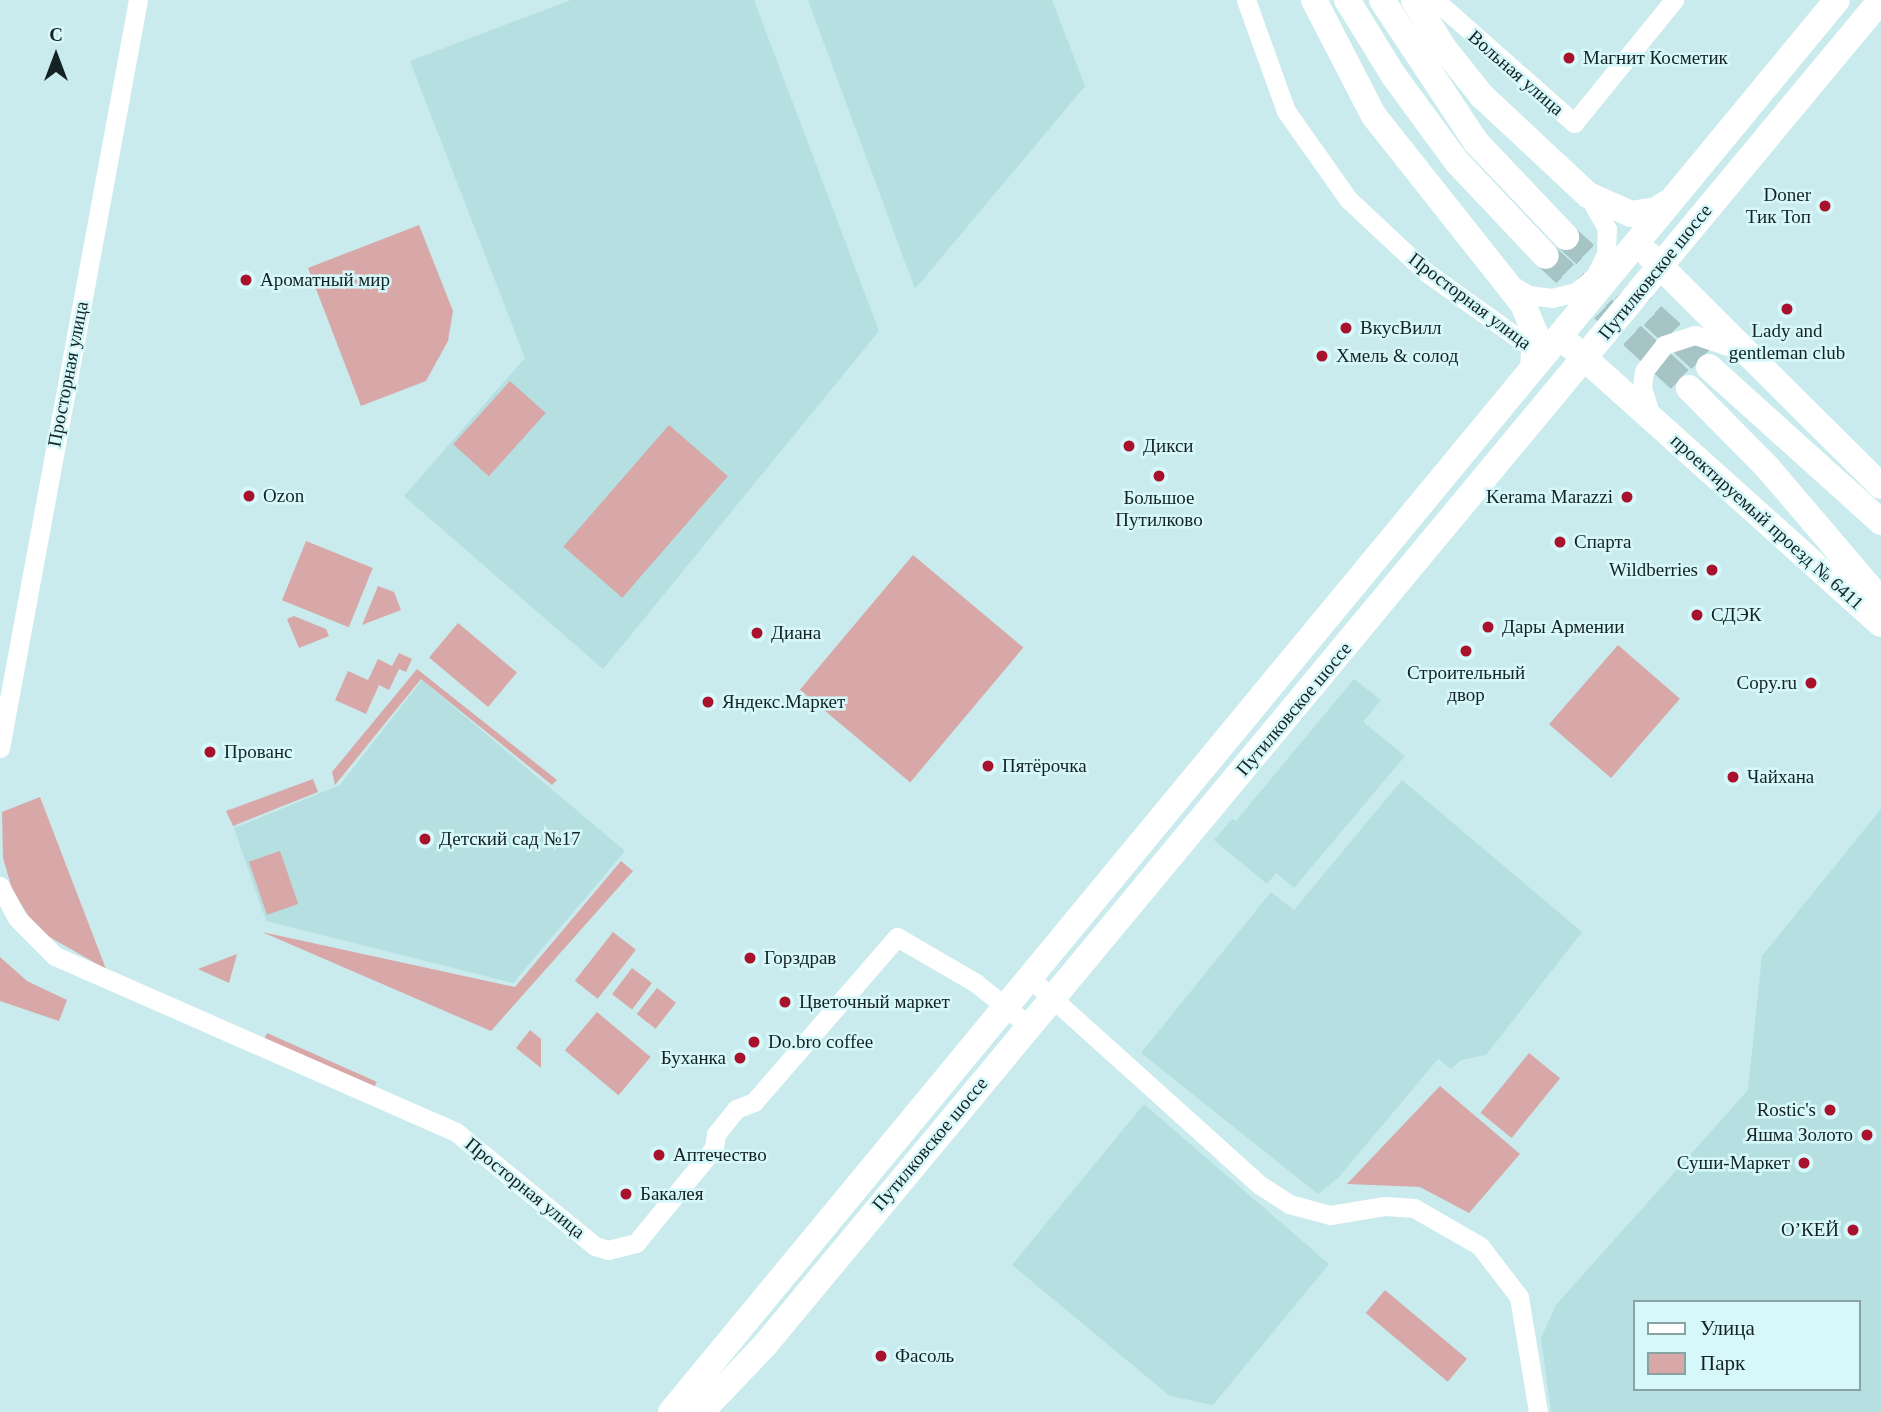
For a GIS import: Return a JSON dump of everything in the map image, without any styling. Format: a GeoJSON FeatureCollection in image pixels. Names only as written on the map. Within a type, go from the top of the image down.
{"type":"FeatureCollection","features":[{"type":"Feature","properties":{"kind":"main road"},"geometry":{"type":"LineString","coordinates":[[1314,0],[1374,116],[1505,280],[1531,318],[1543,352]]}},
{"type":"Feature","properties":{"kind":"main road"},"geometry":{"type":"LineString","coordinates":[[1347,0],[1394,76],[1457,162],[1546,256]]}},
{"type":"Feature","properties":{"kind":"main road"},"geometry":{"type":"LineString","coordinates":[[1382,0],[1476,142],[1566,237]]}},
{"type":"Feature","properties":{"kind":"main road"},"geometry":{"type":"LineString","coordinates":[[1414,0],[1443,47],[1482,96],[1588,195],[1631,214],[1656,210],[1669,202]]}},
{"type":"Feature","properties":{"kind":"main road","name":"Путилковское шоссе"},"geometry":{"type":"LineString","coordinates":[[671,1412],[1031,979],[1543,352],[1837,0]]}},
{"type":"Feature","properties":{"kind":"main road","name":"Путилковское шоссе"},"geometry":{"type":"LineString","coordinates":[[701,1412],[765,1345],[1881,0]]}},
{"type":"Feature","properties":{"kind":"main road","name":"проектируемый проезд № 6411"},"geometry":{"type":"LineString","coordinates":[[1635,243],[1661,265],[1744,352],[1881,486]]}},
{"type":"Feature","properties":{"kind":"main road","name":"проектируемый проезд № 6411"},"geometry":{"type":"LineString","coordinates":[[1543,352],[1584,358],[1881,624]]}},
{"type":"Feature","properties":{"kind":"main road"},"geometry":{"type":"LineString","coordinates":[[1709,368],[1881,522]]}},
{"type":"Feature","properties":{"kind":"main road"},"geometry":{"type":"LineString","coordinates":[[1689,388],[1768,468],[1881,601]]}},
{"type":"Feature","properties":{"kind":"street","name":"Просторная улица"},"geometry":{"type":"LineString","coordinates":[[0,748],[138,0]]}},
{"type":"Feature","properties":{"kind":"street","name":"Просторная улица"},"geometry":{"type":"LineString","coordinates":[[1246,0],[1286,111],[1348,199],[1426,272],[1543,352]]}},
{"type":"Feature","properties":{"kind":"street","name":"Вольная улица"},"geometry":{"type":"LineString","coordinates":[[1435,0],[1574,123],[1674,0]]}},
{"type":"Feature","properties":{"kind":"street"},"geometry":{"type":"LineString","coordinates":[[1505,280],[1540,298],[1564,296],[1587,285],[1602,265],[1608,242],[1604,217],[1588,195]]}},
{"type":"Feature","properties":{"kind":"street","name":"проектируемый проезд № 6411"},"geometry":{"type":"LineString","coordinates":[[1653,419],[1642,387],[1648,364],[1664,345],[1695,335],[1744,352]]}},
{"type":"Feature","properties":{"kind":"street","name":"Просторная улица"},"geometry":{"type":"LineString","coordinates":[[0,886],[17,918],[55,956],[456,1132],[595,1246],[608,1250],[636,1243],[714,1148],[716,1134],[736,1109],[754,1102],[897,937],[976,983],[1030,1026]]}},
{"type":"Feature","properties":{"kind":"street"},"geometry":{"type":"LineString","coordinates":[[1031,979],[1260,1185],[1289,1204],[1330,1215],[1385,1206],[1414,1209],[1480,1246],[1518,1297],[1538,1412]]}},
{"type":"Feature","properties":{"kind":"shaded area"},"geometry":{"type":"Polygon","coordinates":[[[571,0],[754,0],[879,331],[603,669],[404,496],[525,358],[410,61],[571,0]]]}},
{"type":"Feature","properties":{"kind":"shaded area"},"geometry":{"type":"Polygon","coordinates":[[[808,0],[1052,0],[1085,86],[915,289],[808,0]]]}},
{"type":"Feature","properties":{"kind":"shaded area"},"geometry":{"type":"Polygon","coordinates":[[[1354,679],[1381,700],[1363,722],[1405,756],[1294,888],[1276,873],[1267,884],[1214,840],[1232,819],[1236,821],[1354,679]]]}},
{"type":"Feature","properties":{"kind":"shaded area","name":"Детский сад №17"},"geometry":{"type":"Polygon","coordinates":[[[422,680],[625,851],[513,983],[266,921],[234,828],[340,785],[422,680]]]}},
{"type":"Feature","properties":{"kind":"shaded area"},"geometry":{"type":"Polygon","coordinates":[[[1402,780],[1582,932],[1486,1055],[1461,1060],[1451,1069],[1438,1059],[1338,1178],[1318,1194],[1141,1053],[1271,892],[1294,910],[1402,780]]]}},
{"type":"Feature","properties":{"kind":"shaded area"},"geometry":{"type":"Polygon","coordinates":[[[1881,809],[1881,1412],[1551,1412],[1541,1338],[1556,1305],[1748,1090],[1762,956],[1881,809]]]}},
{"type":"Feature","properties":{"kind":"shaded area"},"geometry":{"type":"Polygon","coordinates":[[[1144,1104],[1329,1264],[1213,1405],[1170,1396],[1012,1265],[1144,1104]]]}},
{"type":"Feature","properties":{"kind":"green space"},"geometry":{"type":"Polygon","coordinates":[[[419,225],[453,311],[448,341],[426,381],[361,406],[308,268],[419,225]]]}},
{"type":"Feature","properties":{"kind":"green space"},"geometry":{"type":"Polygon","coordinates":[[[510,381],[546,413],[489,476],[453,444],[510,381]]]}},
{"type":"Feature","properties":{"kind":"green space"},"geometry":{"type":"Polygon","coordinates":[[[669,425],[728,476],[622,598],[563,547],[669,425]]]}},
{"type":"Feature","properties":{"kind":"green space"},"geometry":{"type":"Polygon","coordinates":[[[306,541],[373,568],[349,627],[282,600],[306,541]]]}},
{"type":"Feature","properties":{"kind":"green space"},"geometry":{"type":"Polygon","coordinates":[[[913,555],[1023,648],[910,782],[800,690],[913,555]]]}},
{"type":"Feature","properties":{"kind":"green space"},"geometry":{"type":"Polygon","coordinates":[[[378,586],[394,592],[401,610],[362,625],[378,586]]]}},
{"type":"Feature","properties":{"kind":"green space"},"geometry":{"type":"Polygon","coordinates":[[[294,616],[326,629],[329,636],[299,648],[287,619],[294,616]]]}},
{"type":"Feature","properties":{"kind":"green space"},"geometry":{"type":"Polygon","coordinates":[[[458,623],[517,672],[488,707],[429,657],[458,623]]]}},
{"type":"Feature","properties":{"kind":"green space"},"geometry":{"type":"Polygon","coordinates":[[[1618,645],[1680,699],[1611,778],[1549,724],[1618,645]]]}},
{"type":"Feature","properties":{"kind":"green space"},"geometry":{"type":"Polygon","coordinates":[[[399,653],[412,659],[406,672],[399,669],[389,690],[379,685],[366,714],[335,700],[348,671],[368,680],[378,659],[392,666],[399,653]]]}},
{"type":"Feature","properties":{"kind":"green space"},"geometry":{"type":"Polygon","coordinates":[[[417,669],[557,780],[552,785],[421,679],[335,785],[332,772],[417,669]]]}},
{"type":"Feature","properties":{"kind":"green space"},"geometry":{"type":"Polygon","coordinates":[[[313,779],[318,792],[233,826],[226,811],[313,779]]]}},
{"type":"Feature","properties":{"kind":"green space"},"geometry":{"type":"Polygon","coordinates":[[[40,797],[106,969],[37,930],[12,889],[3,858],[2,812],[40,797]]]}},
{"type":"Feature","properties":{"kind":"green space"},"geometry":{"type":"Polygon","coordinates":[[[280,851],[298,904],[267,915],[249,862],[280,851]]]}},
{"type":"Feature","properties":{"kind":"green space"},"geometry":{"type":"Polygon","coordinates":[[[621,861],[633,871],[491,1031],[262,932],[515,987],[621,861]]]}},
{"type":"Feature","properties":{"kind":"green space"},"geometry":{"type":"Polygon","coordinates":[[[613,932],[636,950],[598,999],[575,981],[613,932]]]}},
{"type":"Feature","properties":{"kind":"green space"},"geometry":{"type":"Polygon","coordinates":[[[237,954],[229,983],[198,969],[237,954]]]}},
{"type":"Feature","properties":{"kind":"green space"},"geometry":{"type":"Polygon","coordinates":[[[0,957],[27,981],[67,1000],[59,1021],[0,1001],[0,957]]]}},
{"type":"Feature","properties":{"kind":"green space"},"geometry":{"type":"Polygon","coordinates":[[[632,968],[652,983],[632,1009],[612,994],[632,968]]]}},
{"type":"Feature","properties":{"kind":"green space"},"geometry":{"type":"Polygon","coordinates":[[[657,988],[676,1003],[656,1029],[637,1014],[657,988]]]}},
{"type":"Feature","properties":{"kind":"green space"},"geometry":{"type":"Polygon","coordinates":[[[597,1012],[651,1057],[618,1095],[565,1050],[597,1012]]]}},
{"type":"Feature","properties":{"kind":"green space"},"geometry":{"type":"Polygon","coordinates":[[[530,1030],[541,1039],[541,1068],[516,1048],[530,1030]]]}},
{"type":"Feature","properties":{"kind":"green space"},"geometry":{"type":"Polygon","coordinates":[[[267,1033],[377,1082],[373,1090],[263,1041],[267,1033]]]}},
{"type":"Feature","properties":{"kind":"green space"},"geometry":{"type":"Polygon","coordinates":[[[1529,1053],[1560,1078],[1512,1138],[1481,1113],[1529,1053]]]}},
{"type":"Feature","properties":{"kind":"green space"},"geometry":{"type":"Polygon","coordinates":[[[1440,1086],[1520,1154],[1469,1213],[1420,1187],[1347,1184],[1440,1086]]]}},
{"type":"Feature","properties":{"kind":"green space"},"geometry":{"type":"Polygon","coordinates":[[[1385,1290],[1467,1359],[1448,1382],[1366,1313],[1385,1290]]]}},
{"type":"Feature","properties":{"kind":"tunnel"},"geometry":{"type":"LineString","coordinates":[[1566,237],[1709,367]]}},
{"type":"Feature","properties":{"kind":"tunnel"},"geometry":{"type":"LineString","coordinates":[[1546,256],[1689,388]]}},
{"type":"Feature","properties":{"kind":"place","name":"Магнит Косметик"},"geometry":{"type":"Point","coordinates":[1569,58]}},
{"type":"Feature","properties":{"kind":"place","name":"Doner Тик Топ"},"geometry":{"type":"Point","coordinates":[1825,206]}},
{"type":"Feature","properties":{"kind":"place","name":"Ароматный мир"},"geometry":{"type":"Point","coordinates":[246,280]}},
{"type":"Feature","properties":{"kind":"place","name":"Lady and gentleman club"},"geometry":{"type":"Point","coordinates":[1787,309]}},
{"type":"Feature","properties":{"kind":"place","name":"ВкусВилл"},"geometry":{"type":"Point","coordinates":[1346,328]}},
{"type":"Feature","properties":{"kind":"place","name":"Хмель & солод"},"geometry":{"type":"Point","coordinates":[1322,356]}},
{"type":"Feature","properties":{"kind":"place","name":"Дикси"},"geometry":{"type":"Point","coordinates":[1129,446]}},
{"type":"Feature","properties":{"kind":"place","name":"Большое Путилково"},"geometry":{"type":"Point","coordinates":[1159,476]}},
{"type":"Feature","properties":{"kind":"place","name":"Ozon"},"geometry":{"type":"Point","coordinates":[249,496]}},
{"type":"Feature","properties":{"kind":"place","name":"Kerama Marazzi"},"geometry":{"type":"Point","coordinates":[1627,497]}},
{"type":"Feature","properties":{"kind":"place","name":"Спарта"},"geometry":{"type":"Point","coordinates":[1560,542]}},
{"type":"Feature","properties":{"kind":"place","name":"Wildberries"},"geometry":{"type":"Point","coordinates":[1712,570]}},
{"type":"Feature","properties":{"kind":"place","name":"СДЭК"},"geometry":{"type":"Point","coordinates":[1697,615]}},
{"type":"Feature","properties":{"kind":"place","name":"Дары Армении"},"geometry":{"type":"Point","coordinates":[1488,627]}},
{"type":"Feature","properties":{"kind":"place","name":"Диана"},"geometry":{"type":"Point","coordinates":[757,633]}},
{"type":"Feature","properties":{"kind":"place","name":"Строительный двор"},"geometry":{"type":"Point","coordinates":[1466,651]}},
{"type":"Feature","properties":{"kind":"place","name":"Copy.ru"},"geometry":{"type":"Point","coordinates":[1811,683]}},
{"type":"Feature","properties":{"kind":"place","name":"Яндекс.Маркет"},"geometry":{"type":"Point","coordinates":[708,702]}},
{"type":"Feature","properties":{"kind":"place","name":"Прованс"},"geometry":{"type":"Point","coordinates":[210,752]}},
{"type":"Feature","properties":{"kind":"place","name":"Пятёрочка"},"geometry":{"type":"Point","coordinates":[988,766]}},
{"type":"Feature","properties":{"kind":"place","name":"Чайхана"},"geometry":{"type":"Point","coordinates":[1733,777]}},
{"type":"Feature","properties":{"kind":"place","name":"Детский сад №17"},"geometry":{"type":"Point","coordinates":[425,839]}},
{"type":"Feature","properties":{"kind":"place","name":"Горздрав"},"geometry":{"type":"Point","coordinates":[750,958]}},
{"type":"Feature","properties":{"kind":"place","name":"Цветочный маркет"},"geometry":{"type":"Point","coordinates":[785,1002]}},
{"type":"Feature","properties":{"kind":"place","name":"Do.bro coffee"},"geometry":{"type":"Point","coordinates":[754,1042]}},
{"type":"Feature","properties":{"kind":"place","name":"Буханка"},"geometry":{"type":"Point","coordinates":[740,1058]}},
{"type":"Feature","properties":{"kind":"place","name":"Rostic's"},"geometry":{"type":"Point","coordinates":[1830,1110]}},
{"type":"Feature","properties":{"kind":"place","name":"Яшма Золото"},"geometry":{"type":"Point","coordinates":[1867,1135]}},
{"type":"Feature","properties":{"kind":"place","name":"Аптечество"},"geometry":{"type":"Point","coordinates":[659,1155]}},
{"type":"Feature","properties":{"kind":"place","name":"Суши-Маркет"},"geometry":{"type":"Point","coordinates":[1804,1163]}},
{"type":"Feature","properties":{"kind":"place","name":"Бакалея"},"geometry":{"type":"Point","coordinates":[626,1194]}},
{"type":"Feature","properties":{"kind":"place","name":"О’КЕЙ"},"geometry":{"type":"Point","coordinates":[1853,1230]}},
{"type":"Feature","properties":{"kind":"place","name":"Фасоль"},"geometry":{"type":"Point","coordinates":[881,1356]}}]}
